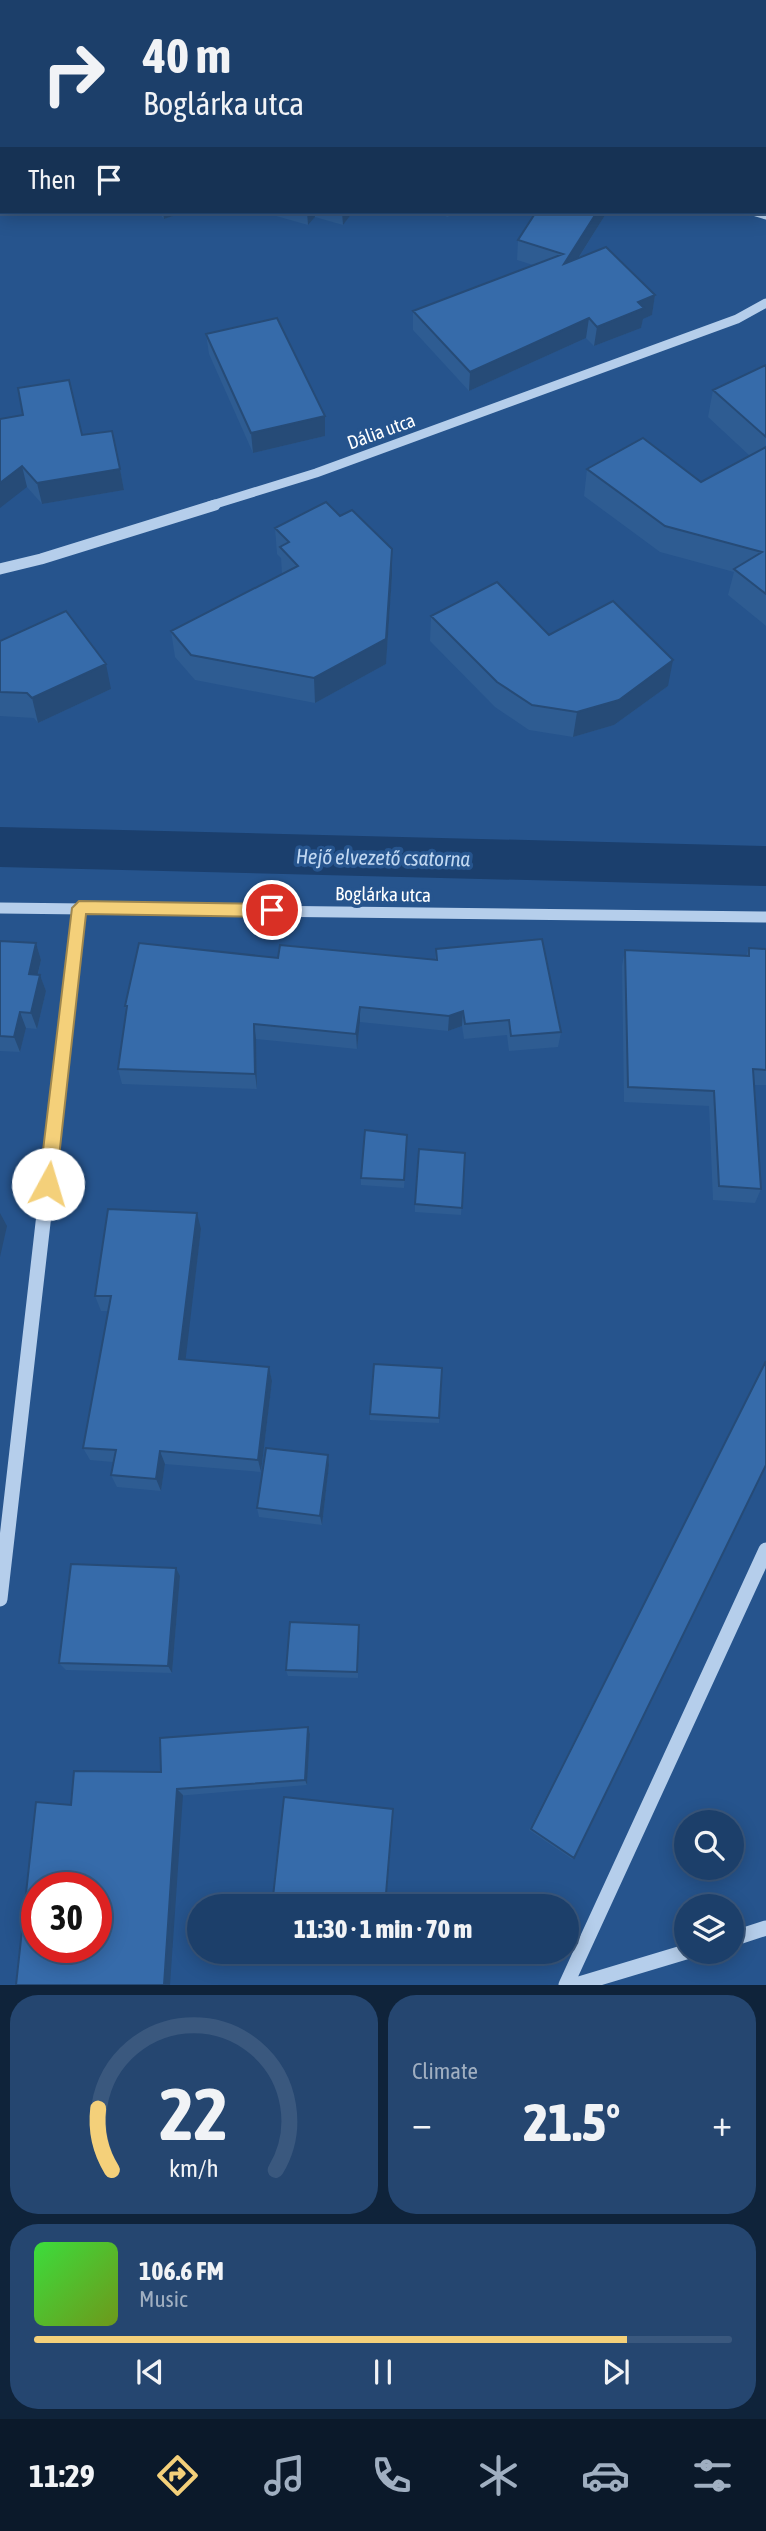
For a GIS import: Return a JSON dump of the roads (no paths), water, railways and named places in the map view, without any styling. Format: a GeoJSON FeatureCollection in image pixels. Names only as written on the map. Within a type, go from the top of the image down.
{"type":"FeatureCollection","features":[{"type":"Feature","properties":{"kind":"street","name":"Dália utca"},"geometry":{"type":"LineString","coordinates":[[0,569],[41,559],[316,474],[737,319],[766,303]]}},
{"type":"Feature","properties":{"kind":"street","name":"Boglárka utca"},"geometry":{"type":"LineString","coordinates":[[0,908],[766,916]]}},
{"type":"Feature","properties":{"kind":"street"},"geometry":{"type":"LineString","coordinates":[[0,1599],[79,908]]}},
{"type":"Feature","properties":{"kind":"street"},"geometry":{"type":"LineString","coordinates":[[566,1985],[766,1550]]}},
{"type":"Feature","properties":{"kind":"street"},"geometry":{"type":"LineString","coordinates":[[744,1935],[766,1928]]}},
{"type":"Feature","properties":{"kind":"street"},"geometry":{"type":"LineString","coordinates":[[576,1985],[674,1956]]}},
{"type":"Feature","properties":{"kind":"waterway","name":"Hejő elvezető csatorna"},"geometry":{"type":"LineString","coordinates":[[0,847],[766,866]]}}]}
